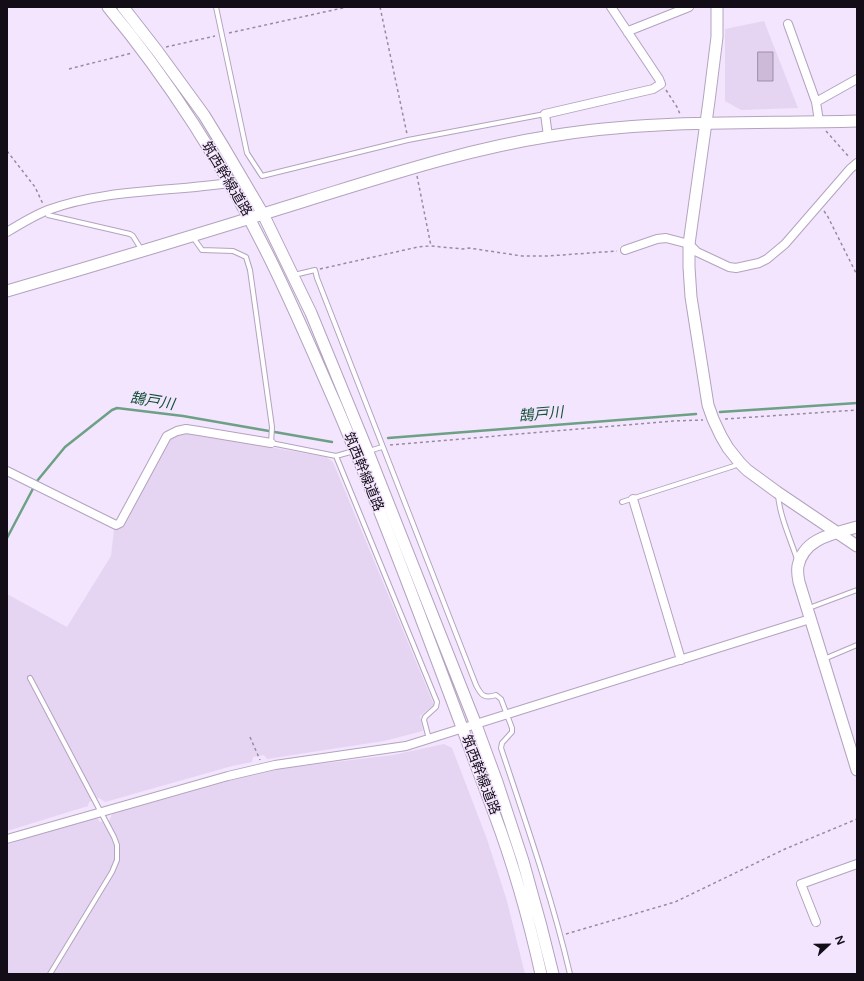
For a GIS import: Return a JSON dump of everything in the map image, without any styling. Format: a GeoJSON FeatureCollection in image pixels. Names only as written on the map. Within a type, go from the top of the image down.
{"type":"FeatureCollection","features":[{"type":"Feature","properties":{"kind":"street","name":"筑西幹線道路"},"geometry":{"type":"LineString","coordinates":[[108,7],[142,49],[186,114],[249,218],[287,294],[355,451],[506,844],[541,974]]}},
{"type":"Feature","properties":{"kind":"street","name":"筑西幹線道路"},"geometry":{"type":"LineString","coordinates":[[123,7],[204,115],[263,214],[294,275],[311,313],[368,452],[476,725],[513,828],[542,926],[553,974]]}},
{"type":"Feature","properties":{"kind":"street"},"geometry":{"type":"LineString","coordinates":[[548,136],[545,114],[654,90],[661,84],[611,7]]}},
{"type":"Feature","properties":{"kind":"street"},"geometry":{"type":"LineString","coordinates":[[628,33],[631,30],[689,7]]}},
{"type":"Feature","properties":{"kind":"street"},"geometry":{"type":"LineString","coordinates":[[716,7],[717,37],[689,244],[691,297],[708,405],[713,419],[728,448],[740,463],[777,492],[857,546]]}},
{"type":"Feature","properties":{"kind":"street"},"geometry":{"type":"LineString","coordinates":[[788,24],[822,121]]}},
{"type":"Feature","properties":{"kind":"street"},"geometry":{"type":"LineString","coordinates":[[816,102],[857,79]]}},
{"type":"Feature","properties":{"kind":"street"},"geometry":{"type":"LineString","coordinates":[[7,291],[143,251],[415,167],[463,154],[548,136],[590,130],[636,126],[857,121]]}},
{"type":"Feature","properties":{"kind":"street"},"geometry":{"type":"LineString","coordinates":[[625,250],[645,242],[661,239],[677,240],[689,244],[697,252],[729,267],[736,268],[759,263],[768,259],[785,244],[818,205],[856,164]]}},
{"type":"Feature","properties":{"kind":"street"},"geometry":{"type":"LineString","coordinates":[[7,232],[46,211],[76,201],[101,196],[229,183]]}},
{"type":"Feature","properties":{"kind":"street"},"geometry":{"type":"LineString","coordinates":[[7,470],[116,526],[120,523],[167,436],[177,431],[186,430],[271,443]]}},
{"type":"Feature","properties":{"kind":"street"},"geometry":{"type":"LineString","coordinates":[[633,499],[681,660]]}},
{"type":"Feature","properties":{"kind":"street"},"geometry":{"type":"LineString","coordinates":[[857,527],[827,535],[810,545],[803,553],[798,567],[799,582],[857,770]]}},
{"type":"Feature","properties":{"kind":"street"},"geometry":{"type":"LineString","coordinates":[[7,839],[261,768],[395,748],[429,739],[681,660],[809,614]]}},
{"type":"Feature","properties":{"kind":"street"},"geometry":{"type":"LineString","coordinates":[[816,922],[801,884],[857,864]]}},
{"type":"Feature","properties":{"kind":"lane"},"geometry":{"type":"LineString","coordinates":[[216,7],[247,154],[262,176],[408,140],[545,114]]}},
{"type":"Feature","properties":{"kind":"lane"},"geometry":{"type":"LineString","coordinates":[[46,211],[48,215],[130,234],[143,251]]}},
{"type":"Feature","properties":{"kind":"lane"},"geometry":{"type":"LineString","coordinates":[[192,236],[202,250],[233,251],[246,257],[250,270],[272,427],[271,443],[336,456],[355,451]]}},
{"type":"Feature","properties":{"kind":"lane"},"geometry":{"type":"LineString","coordinates":[[294,275],[315,270],[382,447],[476,685],[480,694],[488,697],[496,694],[502,699],[512,732],[502,743],[501,748],[546,882],[570,974]]}},
{"type":"Feature","properties":{"kind":"lane"},"geometry":{"type":"LineString","coordinates":[[368,452],[382,447]]}},
{"type":"Feature","properties":{"kind":"lane"},"geometry":{"type":"LineString","coordinates":[[336,456],[437,702],[436,707],[425,717],[424,720],[429,739]]}},
{"type":"Feature","properties":{"kind":"lane"},"geometry":{"type":"LineString","coordinates":[[622,502],[740,463]]}},
{"type":"Feature","properties":{"kind":"lane"},"geometry":{"type":"LineString","coordinates":[[777,492],[778,502],[787,532],[799,564]]}},
{"type":"Feature","properties":{"kind":"lane"},"geometry":{"type":"LineString","coordinates":[[809,614],[857,590]]}},
{"type":"Feature","properties":{"kind":"lane"},"geometry":{"type":"LineString","coordinates":[[824,659],[857,645]]}},
{"type":"Feature","properties":{"kind":"lane"},"geometry":{"type":"LineString","coordinates":[[30,678],[117,845],[117,860],[112,872],[50,974]]}},
{"type":"Feature","properties":{"kind":"path"},"geometry":{"type":"LineString","coordinates":[[158,52],[166,47],[347,7]]}},
{"type":"Feature","properties":{"kind":"path"},"geometry":{"type":"LineString","coordinates":[[380,7],[408,140]]}},
{"type":"Feature","properties":{"kind":"path"},"geometry":{"type":"LineString","coordinates":[[69,69],[126,56],[142,49]]}},
{"type":"Feature","properties":{"kind":"path"},"geometry":{"type":"LineString","coordinates":[[661,84],[677,107],[680,114]]}},
{"type":"Feature","properties":{"kind":"path"},"geometry":{"type":"LineString","coordinates":[[822,121],[826,131],[856,164]]}},
{"type":"Feature","properties":{"kind":"path"},"geometry":{"type":"LineString","coordinates":[[7,128],[7,140]]}},
{"type":"Feature","properties":{"kind":"path"},"geometry":{"type":"LineString","coordinates":[[7,151],[34,187],[46,211]]}},
{"type":"Feature","properties":{"kind":"path"},"geometry":{"type":"LineString","coordinates":[[415,167],[431,246]]}},
{"type":"Feature","properties":{"kind":"path"},"geometry":{"type":"LineString","coordinates":[[818,205],[828,217],[857,275]]}},
{"type":"Feature","properties":{"kind":"path"},"geometry":{"type":"LineString","coordinates":[[315,270],[418,246],[462,249],[469,248],[522,256],[548,256],[625,250]]}},
{"type":"Feature","properties":{"kind":"path"},"geometry":{"type":"LineString","coordinates":[[382,447],[672,421],[857,410]]}},
{"type":"Feature","properties":{"kind":"path"},"geometry":{"type":"LineString","coordinates":[[250,737],[259,756],[261,768]]}},
{"type":"Feature","properties":{"kind":"path"},"geometry":{"type":"LineString","coordinates":[[561,935],[675,902],[786,849],[857,819]]}},
{"type":"Feature","properties":{"kind":"shaded area"},"geometry":{"type":"Polygon","coordinates":[[[764,21],[798,108],[741,110],[725,101],[725,29],[764,21]]]}},
{"type":"Feature","properties":{"kind":"shaded area"},"geometry":{"type":"Polygon","coordinates":[[[185,432],[326,457],[333,462],[434,705],[420,716],[423,731],[384,741],[267,759],[264,755],[253,757],[252,762],[232,766],[105,802],[99,798],[89,802],[88,806],[7,831],[7,594],[67,627],[111,556],[114,529],[123,525],[169,440],[174,435],[185,432]]]}},
{"type":"Feature","properties":{"kind":"shaded area"},"geometry":{"type":"Polygon","coordinates":[[[444,744],[452,748],[487,839],[507,901],[525,974],[7,974],[7,845],[32,836],[97,818],[100,822],[109,821],[112,814],[250,775],[277,769],[393,755],[444,744]]]}},
{"type":"Feature","properties":{"kind":"building"},"geometry":{"type":"Polygon","coordinates":[[[758,52],[773,52],[773,81],[758,81],[758,52]]]}},
{"type":"Feature","properties":{"kind":"waterway","name":"鵠戸川"},"geometry":{"type":"LineString","coordinates":[[720,412],[857,403]]}},
{"type":"Feature","properties":{"kind":"waterway","name":"鵠戸川"},"geometry":{"type":"LineString","coordinates":[[7,538],[37,481],[65,447],[112,410],[117,408],[183,416],[332,442]]}},
{"type":"Feature","properties":{"kind":"waterway","name":"鵠戸川"},"geometry":{"type":"LineString","coordinates":[[388,438],[696,414]]}}]}
